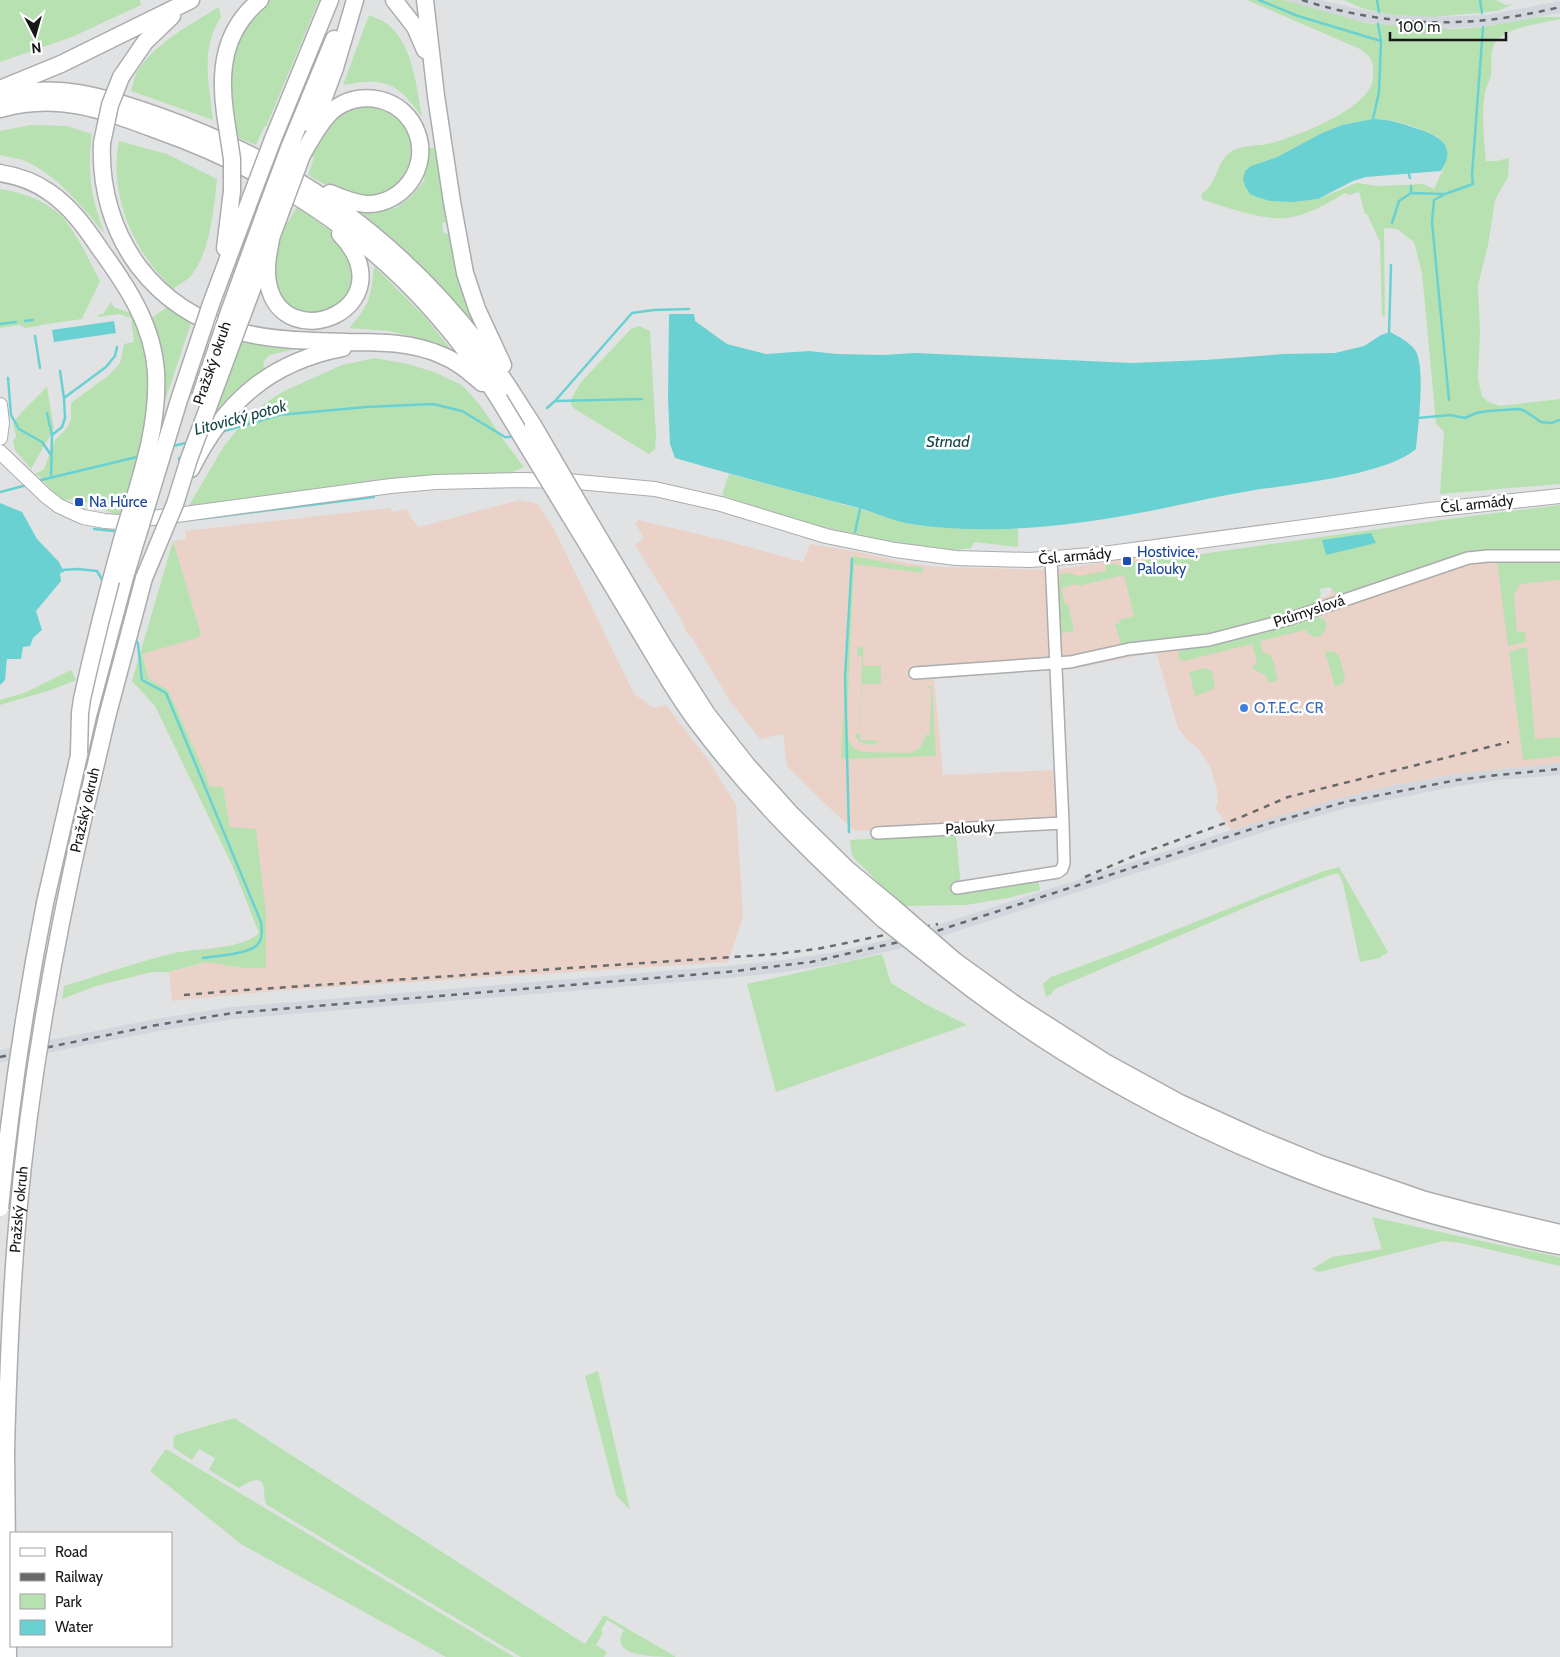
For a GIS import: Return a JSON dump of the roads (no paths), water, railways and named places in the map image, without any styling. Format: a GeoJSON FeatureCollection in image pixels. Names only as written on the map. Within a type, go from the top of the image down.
{"type":"FeatureCollection","features":[{"type":"Feature","properties":{"kind":"highway"},"geometry":{"type":"LineString","coordinates":[[0,89],[60,64],[191,0]]}},
{"type":"Feature","properties":{"kind":"highway"},"geometry":{"type":"LineString","coordinates":[[197,0],[174,15],[153,33],[132,58],[121,76],[108,110],[102,143],[104,187],[116,226],[136,262],[149,278],[172,299],[204,321],[223,328],[278,338],[374,342],[408,346],[440,354],[509,393]]}},
{"type":"Feature","properties":{"kind":"highway"},"geometry":{"type":"LineString","coordinates":[[220,282],[232,191],[232,159],[222,76],[227,46],[242,19],[260,0]]}},
{"type":"Feature","properties":{"kind":"highway","name":"Pražský okruh"},"geometry":{"type":"LineString","coordinates":[[0,1208],[11,1107],[30,986],[55,855],[102,659],[149,495],[211,304],[251,197],[330,0]]}},
{"type":"Feature","properties":{"kind":"highway","name":"Pražský okruh"},"geometry":{"type":"LineString","coordinates":[[8,1657],[6,1449],[13,1272],[25,1147],[48,984],[107,717],[144,578],[200,397],[236,314],[350,0]]}},
{"type":"Feature","properties":{"kind":"highway"},"geometry":{"type":"LineString","coordinates":[[296,151],[335,68],[355,0]]}},
{"type":"Feature","properties":{"kind":"highway"},"geometry":{"type":"LineString","coordinates":[[394,0],[405,13],[421,40],[436,96]]}},
{"type":"Feature","properties":{"kind":"highway"},"geometry":{"type":"LineString","coordinates":[[426,0],[436,96],[465,273],[509,393]]}},
{"type":"Feature","properties":{"kind":"highway"},"geometry":{"type":"LineString","coordinates":[[0,97],[24,91],[76,91],[97,95],[214,137],[252,155],[332,203],[402,260],[432,289],[478,343],[509,393],[576,512],[707,714],[747,765],[792,815],[889,914],[1009,1016],[1104,1077],[1178,1116],[1255,1152],[1360,1193],[1421,1212],[1560,1246]]}},
{"type":"Feature","properties":{"kind":"highway"},"geometry":{"type":"LineString","coordinates":[[291,177],[350,201],[367,204],[378,203],[394,197],[409,184],[418,166],[420,150],[417,133],[413,123],[406,114],[388,102],[365,98],[349,101],[330,113],[296,151]]}},
{"type":"Feature","properties":{"kind":"highway"},"geometry":{"type":"LineString","coordinates":[[0,108],[42,101],[88,106],[150,127],[216,153],[263,176],[314,206],[347,230],[414,289],[467,351],[509,393],[532,425],[576,512]]}},
{"type":"Feature","properties":{"kind":"highway"},"geometry":{"type":"LineString","coordinates":[[0,173],[22,178],[40,186],[69,209],[83,226],[116,271],[132,297],[144,322],[156,363],[156,400],[153,429],[105,604],[82,699],[79,754]]}},
{"type":"Feature","properties":{"kind":"highway"},"geometry":{"type":"LineString","coordinates":[[273,210],[267,277],[271,293],[280,307],[293,317],[310,321],[323,320],[338,314],[350,304],[358,290],[360,273],[359,263],[354,252],[345,239],[314,206]]}},
{"type":"Feature","properties":{"kind":"highway"},"geometry":{"type":"LineString","coordinates":[[175,504],[236,314],[272,234]]}},
{"type":"Feature","properties":{"kind":"highway"},"geometry":{"type":"LineString","coordinates":[[144,578],[175,504],[198,456],[212,432],[239,399],[271,374],[305,357],[330,350],[374,342]]}},
{"type":"Feature","properties":{"kind":"highway"},"geometry":{"type":"LineString","coordinates":[[948,964],[1105,1062],[1180,1103],[1257,1138],[1334,1169],[1425,1200],[1560,1233]]}},
{"type":"Feature","properties":{"kind":"main road"},"geometry":{"type":"LineString","coordinates":[[0,405],[2,423],[0,438]]}},
{"type":"Feature","properties":{"kind":"main road","name":"Čsl. armády"},"geometry":{"type":"LineString","coordinates":[[0,452],[59,506],[94,520],[118,522],[391,486],[436,482],[568,481],[655,489],[721,504],[826,536],[895,550],[956,558],[1030,560],[1112,553],[1429,510],[1560,496]]}},
{"type":"Feature","properties":{"kind":"street","name":"Průmyslová"},"geometry":{"type":"LineString","coordinates":[[1055,663],[1070,662],[1129,649],[1219,637],[1286,620],[1468,558],[1488,556],[1560,556]]}},
{"type":"Feature","properties":{"kind":"street"},"geometry":{"type":"LineString","coordinates":[[957,888],[1058,872],[1062,869],[1064,863],[1051,558]]}},
{"type":"Feature","properties":{"kind":"street"},"geometry":{"type":"LineString","coordinates":[[915,673],[1055,663]]}},
{"type":"Feature","properties":{"kind":"street","name":"Palouky"},"geometry":{"type":"LineString","coordinates":[[877,833],[1063,823]]}},
{"type":"Feature","properties":{"kind":"water"},"geometry":{"type":"Polygon","coordinates":[[[1373,119],[1400,123],[1438,138],[1443,142],[1447,154],[1446,162],[1441,171],[1366,177],[1353,181],[1318,199],[1294,202],[1270,201],[1254,196],[1250,194],[1245,186],[1243,179],[1245,171],[1251,166],[1277,157],[1322,133],[1342,125],[1373,119]]]}},
{"type":"Feature","properties":{"kind":"water","name":"Strnad"},"geometry":{"type":"Polygon","coordinates":[[[669,314],[694,314],[695,321],[727,344],[766,354],[809,351],[883,355],[915,353],[1132,363],[1284,354],[1335,353],[1364,346],[1381,335],[1390,332],[1410,344],[1418,358],[1421,383],[1416,449],[1384,466],[1362,472],[1242,492],[1091,521],[1030,528],[1000,529],[940,528],[911,524],[675,458],[670,444],[668,399],[669,314]]]}},
{"type":"Feature","properties":{"kind":"water"},"geometry":{"type":"Polygon","coordinates":[[[114,321],[116,333],[54,342],[52,330],[114,321]]]}},
{"type":"Feature","properties":{"kind":"water"},"geometry":{"type":"Polygon","coordinates":[[[0,503],[22,512],[37,539],[59,562],[64,572],[60,573],[61,581],[36,611],[42,630],[33,638],[30,646],[23,647],[21,659],[7,659],[5,680],[0,685],[0,503]]]}},
{"type":"Feature","properties":{"kind":"water"},"geometry":{"type":"Polygon","coordinates":[[[1371,533],[1376,543],[1326,555],[1322,540],[1371,533]]]}},
{"type":"Feature","properties":{"kind":"waterway"},"geometry":{"type":"LineString","coordinates":[[1259,0],[1298,16],[1381,41]]}},
{"type":"Feature","properties":{"kind":"waterway"},"geometry":{"type":"LineString","coordinates":[[1377,0],[1379,12]]}},
{"type":"Feature","properties":{"kind":"waterway"},"geometry":{"type":"LineString","coordinates":[[1480,0],[1482,13]]}},
{"type":"Feature","properties":{"kind":"waterway"},"geometry":{"type":"LineString","coordinates":[[1374,121],[1379,92],[1381,41],[1378,24]]}},
{"type":"Feature","properties":{"kind":"waterway"},"geometry":{"type":"LineString","coordinates":[[1449,400],[1432,222],[1434,200],[1473,184],[1472,175],[1483,27]]}},
{"type":"Feature","properties":{"kind":"waterway"},"geometry":{"type":"LineString","coordinates":[[1408,171],[1410,178]]}},
{"type":"Feature","properties":{"kind":"waterway"},"geometry":{"type":"LineString","coordinates":[[1392,223],[1399,201],[1411,193],[1411,186]]}},
{"type":"Feature","properties":{"kind":"waterway"},"geometry":{"type":"LineString","coordinates":[[1411,193],[1443,194]]}},
{"type":"Feature","properties":{"kind":"waterway"},"geometry":{"type":"LineString","coordinates":[[1389,334],[1391,265]]}},
{"type":"Feature","properties":{"kind":"waterway"},"geometry":{"type":"LineString","coordinates":[[555,401],[632,313],[689,309]]}},
{"type":"Feature","properties":{"kind":"waterway"},"geometry":{"type":"LineString","coordinates":[[25,321],[33,320]]}},
{"type":"Feature","properties":{"kind":"waterway"},"geometry":{"type":"LineString","coordinates":[[0,324],[16,322]]}},
{"type":"Feature","properties":{"kind":"waterway"},"geometry":{"type":"LineString","coordinates":[[35,336],[40,368]]}},
{"type":"Feature","properties":{"kind":"waterway"},"geometry":{"type":"LineString","coordinates":[[52,435],[62,427],[65,418],[64,398],[106,367],[115,356],[117,347]]}},
{"type":"Feature","properties":{"kind":"waterway"},"geometry":{"type":"LineString","coordinates":[[60,371],[64,398]]}},
{"type":"Feature","properties":{"kind":"waterway"},"geometry":{"type":"LineString","coordinates":[[8,378],[11,415],[19,429],[42,442],[51,455]]}},
{"type":"Feature","properties":{"kind":"waterway","name":"Litovický potok"},"geometry":{"type":"LineString","coordinates":[[547,408],[555,401],[642,399]]}},
{"type":"Feature","properties":{"kind":"waterway","name":"Litovický potok"},"geometry":{"type":"LineString","coordinates":[[221,432],[279,415],[366,407],[433,404],[462,411],[505,437],[510,437],[513,434]]}},
{"type":"Feature","properties":{"kind":"waterway","name":"Litovický potok"},"geometry":{"type":"LineString","coordinates":[[1418,418],[1450,415],[1465,418],[1476,413],[1519,409],[1541,422],[1551,423],[1560,420]]}},
{"type":"Feature","properties":{"kind":"waterway"},"geometry":{"type":"LineString","coordinates":[[47,413],[52,435],[51,477]]}},
{"type":"Feature","properties":{"kind":"waterway","name":"Litovický potok"},"geometry":{"type":"LineString","coordinates":[[170,447],[189,442]]}},
{"type":"Feature","properties":{"kind":"waterway","name":"Litovický potok"},"geometry":{"type":"LineString","coordinates":[[37,481],[141,456]]}},
{"type":"Feature","properties":{"kind":"waterway"},"geometry":{"type":"LineString","coordinates":[[179,458],[180,465]]}},
{"type":"Feature","properties":{"kind":"waterway","name":"Litovický potok"},"geometry":{"type":"LineString","coordinates":[[0,492],[27,485]]}},
{"type":"Feature","properties":{"kind":"waterway"},"geometry":{"type":"LineString","coordinates":[[199,519],[374,497]]}},
{"type":"Feature","properties":{"kind":"waterway"},"geometry":{"type":"LineString","coordinates":[[855,532],[860,509]]}},
{"type":"Feature","properties":{"kind":"waterway"},"geometry":{"type":"LineString","coordinates":[[94,529],[114,531]]}},
{"type":"Feature","properties":{"kind":"waterway"},"geometry":{"type":"LineString","coordinates":[[849,832],[845,677],[852,559]]}},
{"type":"Feature","properties":{"kind":"waterway"},"geometry":{"type":"LineString","coordinates":[[62,570],[97,571],[104,583]]}},
{"type":"Feature","properties":{"kind":"waterway"},"geometry":{"type":"LineString","coordinates":[[135,638],[138,644],[142,680],[166,693],[261,922],[261,937],[253,948],[247,951],[203,958]]}},
{"type":"Feature","properties":{"kind":"railway"},"geometry":{"type":"LineString","coordinates":[[1302,0],[1367,16],[1431,22],[1494,19],[1560,7]]}},
{"type":"Feature","properties":{"kind":"railway"},"geometry":{"type":"LineString","coordinates":[[1085,877],[1134,856],[1239,818],[1288,797],[1509,742]]}},
{"type":"Feature","properties":{"kind":"railway"},"geometry":{"type":"LineString","coordinates":[[0,1057],[157,1025],[233,1013],[727,972],[811,962],[912,939],[1267,824],[1345,802],[1457,780],[1560,769]]}},
{"type":"Feature","properties":{"kind":"railway"},"geometry":{"type":"LineString","coordinates":[[184,995],[777,954],[817,949],[938,924]]}},
{"type":"Feature","properties":{"kind":"place","name":"Na Hůrce"},"geometry":{"type":"Point","coordinates":[79,502]}},
{"type":"Feature","properties":{"kind":"place","name":"Hostivice, Palouky"},"geometry":{"type":"Point","coordinates":[1127,561]}},
{"type":"Feature","properties":{"kind":"place","name":"O.T.E.C. CR"},"geometry":{"type":"Point","coordinates":[1244,708]}}]}
